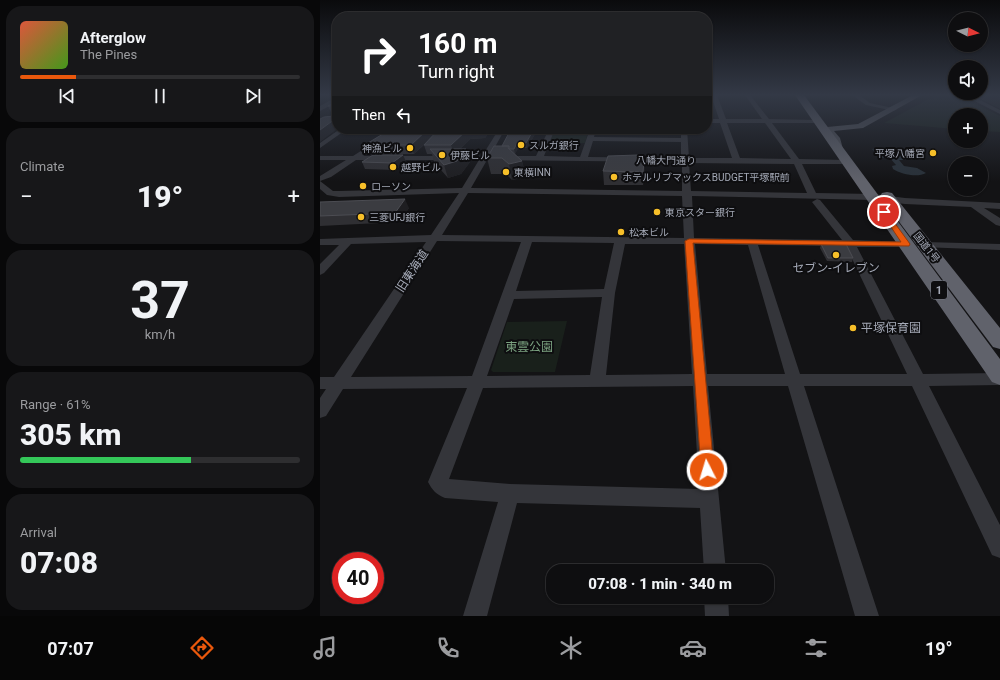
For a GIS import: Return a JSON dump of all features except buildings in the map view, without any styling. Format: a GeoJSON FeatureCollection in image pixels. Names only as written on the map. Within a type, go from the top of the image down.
{"type":"FeatureCollection","features":[{"type":"Feature","properties":{"kind":"highway","name":"国道1号"},"geometry":{"type":"LineString","coordinates":[[819,124],[848,162],[925,244],[1000,342]]}},
{"type":"Feature","properties":{"kind":"highway","name":"国道1号"},"geometry":{"type":"LineString","coordinates":[[831,124],[881,198],[906,244],[1000,378]]}},
{"type":"Feature","properties":{"kind":"main road"},"geometry":{"type":"LineString","coordinates":[[838,149],[836,138],[829,130],[834,128],[860,126],[865,124]]}},
{"type":"Feature","properties":{"kind":"street"},"geometry":{"type":"LineString","coordinates":[[724,124],[737,161]]}},
{"type":"Feature","properties":{"kind":"street"},"geometry":{"type":"LineString","coordinates":[[769,124],[782,140],[796,162],[815,199],[850,243],[1000,547]]}},
{"type":"Feature","properties":{"kind":"street"},"geometry":{"type":"LineString","coordinates":[[320,146],[337,134]]}},
{"type":"Feature","properties":{"kind":"street"},"geometry":{"type":"LineString","coordinates":[[320,179],[328,176],[392,134]]}},
{"type":"Feature","properties":{"kind":"street","name":"旧東海道"},"geometry":{"type":"LineString","coordinates":[[320,411],[462,194],[499,134]]}},
{"type":"Feature","properties":{"kind":"street"},"geometry":{"type":"LineString","coordinates":[[538,159],[550,134]]}},
{"type":"Feature","properties":{"kind":"street"},"geometry":{"type":"LineString","coordinates":[[583,159],[592,134]]}},
{"type":"Feature","properties":{"kind":"street"},"geometry":{"type":"LineString","coordinates":[[684,134],[689,241],[710,499],[714,564]]}},
{"type":"Feature","properties":{"kind":"street"},"geometry":{"type":"LineString","coordinates":[[590,139],[684,140]]}},
{"type":"Feature","properties":{"kind":"street"},"geometry":{"type":"LineString","coordinates":[[417,158],[427,148]]}},
{"type":"Feature","properties":{"kind":"street","name":"八幡大門通り"},"geometry":{"type":"LineString","coordinates":[[320,158],[355,157],[848,162]]}},
{"type":"Feature","properties":{"kind":"street"},"geometry":{"type":"LineString","coordinates":[[320,184],[330,193],[339,194],[462,194],[815,199],[881,198],[1000,206]]}},
{"type":"Feature","properties":{"kind":"street"},"geometry":{"type":"LineString","coordinates":[[326,203],[462,194]]}},
{"type":"Feature","properties":{"kind":"street"},"geometry":{"type":"LineString","coordinates":[[971,203],[1000,223]]}},
{"type":"Feature","properties":{"kind":"street"},"geometry":{"type":"LineString","coordinates":[[320,242],[433,238],[906,244]]}},
{"type":"Feature","properties":{"kind":"street"},"geometry":{"type":"LineString","coordinates":[[320,271],[349,240]]}},
{"type":"Feature","properties":{"kind":"street"},"geometry":{"type":"LineString","coordinates":[[527,240],[510,295],[478,382],[438,482],[445,489],[510,493],[710,499]]}},
{"type":"Feature","properties":{"kind":"street"},"geometry":{"type":"LineString","coordinates":[[597,381],[609,293],[620,240]]}},
{"type":"Feature","properties":{"kind":"street"},"geometry":{"type":"LineString","coordinates":[[752,242],[796,380],[867,616]]}},
{"type":"Feature","properties":{"kind":"street"},"geometry":{"type":"LineString","coordinates":[[925,244],[1000,247]]}},
{"type":"Feature","properties":{"kind":"street"},"geometry":{"type":"LineString","coordinates":[[510,295],[609,293]]}},
{"type":"Feature","properties":{"kind":"street"},"geometry":{"type":"LineString","coordinates":[[320,383],[916,379],[982,380],[1000,378]]}},
{"type":"Feature","properties":{"kind":"street"},"geometry":{"type":"LineString","coordinates":[[475,616],[510,493]]}},
{"type":"Feature","properties":{"kind":"street"},"geometry":{"type":"LineString","coordinates":[[716,604],[717,616]]}},
{"type":"Feature","properties":{"kind":"green space"},"geometry":{"type":"Polygon","coordinates":[[[893,124],[948,124],[948,128],[893,124]]]}},
{"type":"Feature","properties":{"kind":"green space"},"geometry":{"type":"Polygon","coordinates":[[[988,124],[1000,124],[1000,132],[988,131],[988,124]]]}},
{"type":"Feature","properties":{"kind":"green space"},"geometry":{"type":"Polygon","coordinates":[[[553,134],[588,134],[585,143],[549,143],[553,134]]]}},
{"type":"Feature","properties":{"kind":"green space","name":"東雲公園"},"geometry":{"type":"Polygon","coordinates":[[[567,321],[555,372],[493,372],[491,370],[507,322],[567,321]]]}},
{"type":"Feature","properties":{"kind":"shaded area"},"geometry":{"type":"Polygon","coordinates":[[[884,147],[905,155],[910,160],[899,160],[904,166],[917,168],[926,173],[909,175],[893,169],[892,166],[896,165],[890,158],[881,158],[872,149],[884,147]]]}},
{"type":"Feature","properties":{"kind":"place","name":"スルガ銀行"},"geometry":{"type":"Point","coordinates":[521,145]}},
{"type":"Feature","properties":{"kind":"place","name":"神漁ビル"},"geometry":{"type":"Point","coordinates":[410,148]}},
{"type":"Feature","properties":{"kind":"place","name":"平塚八幡宮"},"geometry":{"type":"Point","coordinates":[933,153]}},
{"type":"Feature","properties":{"kind":"place","name":"伊藤ビル"},"geometry":{"type":"Point","coordinates":[442,155]}},
{"type":"Feature","properties":{"kind":"place","name":"越野ビル"},"geometry":{"type":"Point","coordinates":[393,167]}},
{"type":"Feature","properties":{"kind":"place","name":"東横INN"},"geometry":{"type":"Point","coordinates":[506,172]}},
{"type":"Feature","properties":{"kind":"place","name":"ホテルリブマックスBUDGET平塚駅前"},"geometry":{"type":"Point","coordinates":[614,177]}},
{"type":"Feature","properties":{"kind":"place","name":"ローソン"},"geometry":{"type":"Point","coordinates":[363,186]}},
{"type":"Feature","properties":{"kind":"place","name":"東京スター銀行"},"geometry":{"type":"Point","coordinates":[657,212]}},
{"type":"Feature","properties":{"kind":"place","name":"三菱UFJ銀行"},"geometry":{"type":"Point","coordinates":[361,217]}},
{"type":"Feature","properties":{"kind":"place","name":"松本ビル"},"geometry":{"type":"Point","coordinates":[621,232]}},
{"type":"Feature","properties":{"kind":"place","name":"セブン-イレブン"},"geometry":{"type":"Point","coordinates":[836,255]}},
{"type":"Feature","properties":{"kind":"place","name":"平塚保育園"},"geometry":{"type":"Point","coordinates":[853,328]}},
{"type":"Feature","properties":{"kind":"route"},"geometry":{"type":"LineString","coordinates":[[707,470],[689,241],[906,244],[884,212]]}}]}
